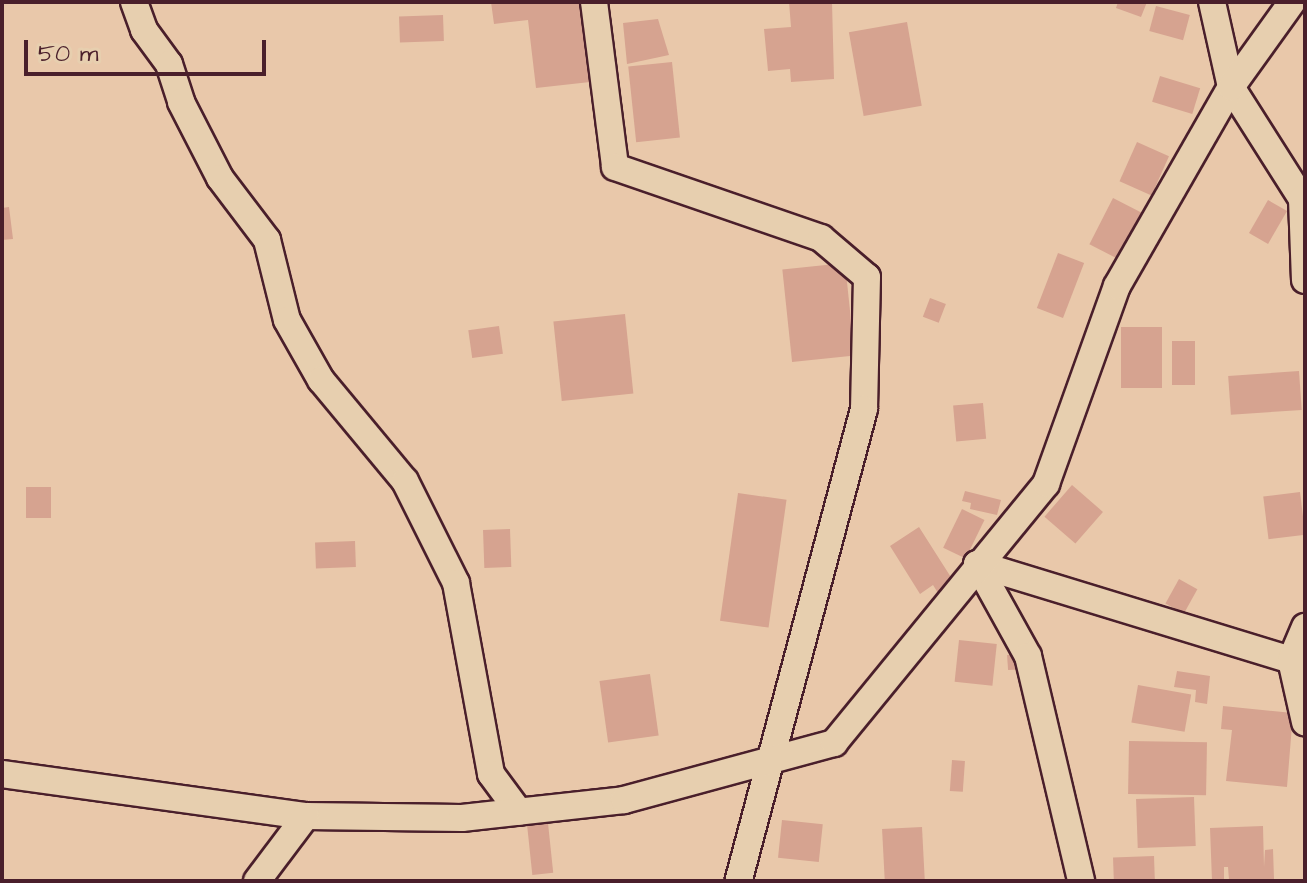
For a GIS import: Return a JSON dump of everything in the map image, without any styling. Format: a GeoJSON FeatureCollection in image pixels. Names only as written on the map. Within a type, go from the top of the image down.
{"type":"FeatureCollection","features":[{"type":"Feature","properties":{"kind":"street"},"geometry":{"type":"LineString","coordinates":[[134,2],[144,30],[169,64],[181,102],[220,178],[267,240],[294,332],[321,380],[405,481],[456,583],[491,774],[519,812]]}},
{"type":"Feature","properties":{"kind":"street"},"geometry":{"type":"LineString","coordinates":[[594,2],[615,167],[821,238],[867,277],[864,409],[773,763],[738,881]]}},
{"type":"Feature","properties":{"kind":"street"},"geometry":{"type":"LineString","coordinates":[[1212,2],[1231,87],[1302,199],[1305,280]]}},
{"type":"Feature","properties":{"kind":"street"},"geometry":{"type":"LineString","coordinates":[[2,774],[306,816],[462,818],[624,800],[773,763],[834,743],[977,564],[1046,484],[1117,286],[1231,87],[1292,2]]}},
{"type":"Feature","properties":{"kind":"street"},"geometry":{"type":"LineString","coordinates":[[977,564],[1291,660]]}},
{"type":"Feature","properties":{"kind":"street"},"geometry":{"type":"LineString","coordinates":[[977,564],[1028,656],[1081,881]]}},
{"type":"Feature","properties":{"kind":"street"},"geometry":{"type":"LineString","coordinates":[[1305,627],[1291,660],[1305,722]]}},
{"type":"Feature","properties":{"kind":"street"},"geometry":{"type":"LineString","coordinates":[[257,881],[306,816]]}},
{"type":"Feature","properties":{"kind":"building"},"geometry":{"type":"Polygon","coordinates":[[[491,2],[581,2],[590,82],[536,88],[528,20],[494,24],[491,2]]]}},
{"type":"Feature","properties":{"kind":"building"},"geometry":{"type":"Polygon","coordinates":[[[789,2],[832,2],[834,79],[791,82],[790,69],[768,71],[764,29],[791,27],[789,2]]]}},
{"type":"Feature","properties":{"kind":"building"},"geometry":{"type":"Polygon","coordinates":[[[1118,2],[1147,2],[1141,17],[1116,8],[1118,2]]]}},
{"type":"Feature","properties":{"kind":"building"},"geometry":{"type":"Polygon","coordinates":[[[1156,6],[1190,15],[1183,40],[1149,31],[1156,6]]]}},
{"type":"Feature","properties":{"kind":"building"},"geometry":{"type":"Polygon","coordinates":[[[443,15],[444,41],[400,43],[399,17],[443,15]]]}},
{"type":"Feature","properties":{"kind":"building"},"geometry":{"type":"Polygon","coordinates":[[[658,19],[669,55],[627,64],[623,23],[658,19]]]}},
{"type":"Feature","properties":{"kind":"building"},"geometry":{"type":"Polygon","coordinates":[[[907,22],[922,106],[864,116],[849,32],[907,22]]]}},
{"type":"Feature","properties":{"kind":"building"},"geometry":{"type":"Polygon","coordinates":[[[672,62],[680,138],[636,142],[628,67],[672,62]]]}},
{"type":"Feature","properties":{"kind":"building"},"geometry":{"type":"Polygon","coordinates":[[[1160,76],[1200,88],[1192,114],[1152,102],[1160,76]]]}},
{"type":"Feature","properties":{"kind":"building"},"geometry":{"type":"Polygon","coordinates":[[[1137,142],[1169,156],[1151,196],[1120,181],[1137,142]]]}},
{"type":"Feature","properties":{"kind":"building"},"geometry":{"type":"Polygon","coordinates":[[[1113,198],[1144,214],[1121,260],[1089,244],[1113,198]]]}},
{"type":"Feature","properties":{"kind":"building"},"geometry":{"type":"Polygon","coordinates":[[[1268,200],[1287,211],[1268,244],[1249,233],[1268,200]]]}},
{"type":"Feature","properties":{"kind":"building"},"geometry":{"type":"Polygon","coordinates":[[[9,207],[13,239],[2,240],[2,208],[9,207]]]}},
{"type":"Feature","properties":{"kind":"building"},"geometry":{"type":"Polygon","coordinates":[[[1058,253],[1084,263],[1063,318],[1037,308],[1058,253]]]}},
{"type":"Feature","properties":{"kind":"building"},"geometry":{"type":"Polygon","coordinates":[[[845,263],[855,355],[792,362],[782,270],[845,263]]]}},
{"type":"Feature","properties":{"kind":"building"},"geometry":{"type":"Polygon","coordinates":[[[930,298],[946,304],[939,323],[923,317],[930,298]]]}},
{"type":"Feature","properties":{"kind":"building"},"geometry":{"type":"Polygon","coordinates":[[[625,314],[633,394],[562,401],[553,322],[625,314]]]}},
{"type":"Feature","properties":{"kind":"building"},"geometry":{"type":"Polygon","coordinates":[[[499,326],[503,354],[472,358],[468,330],[499,326]]]}},
{"type":"Feature","properties":{"kind":"building"},"geometry":{"type":"Polygon","coordinates":[[[1121,327],[1162,327],[1162,388],[1121,388],[1121,327]]]}},
{"type":"Feature","properties":{"kind":"building"},"geometry":{"type":"Polygon","coordinates":[[[1172,341],[1195,341],[1195,385],[1172,385],[1172,341]]]}},
{"type":"Feature","properties":{"kind":"building"},"geometry":{"type":"Polygon","coordinates":[[[1299,371],[1302,410],[1231,415],[1228,376],[1299,371]]]}},
{"type":"Feature","properties":{"kind":"building"},"geometry":{"type":"Polygon","coordinates":[[[983,403],[986,439],[956,441],[953,406],[983,403]]]}},
{"type":"Feature","properties":{"kind":"building"},"geometry":{"type":"Polygon","coordinates":[[[1072,485],[1103,512],[1075,544],[1044,517],[1072,485]]]}},
{"type":"Feature","properties":{"kind":"building"},"geometry":{"type":"Polygon","coordinates":[[[26,487],[51,487],[51,518],[26,518],[26,487]]]}},
{"type":"Feature","properties":{"kind":"building"},"geometry":{"type":"Polygon","coordinates":[[[965,491],[1001,500],[997,515],[970,509],[971,503],[962,501],[965,491]]]}},
{"type":"Feature","properties":{"kind":"building"},"geometry":{"type":"Polygon","coordinates":[[[1300,492],[1305,535],[1269,539],[1263,497],[1300,492]]]}},
{"type":"Feature","properties":{"kind":"building"},"geometry":{"type":"Polygon","coordinates":[[[738,493],[787,500],[769,628],[720,621],[738,493]]]}},
{"type":"Feature","properties":{"kind":"building"},"geometry":{"type":"Polygon","coordinates":[[[962,509],[984,520],[966,559],[943,548],[962,509]]]}},
{"type":"Feature","properties":{"kind":"building"},"geometry":{"type":"Polygon","coordinates":[[[919,527],[954,582],[938,593],[933,585],[920,594],[890,546],[919,527]]]}},
{"type":"Feature","properties":{"kind":"building"},"geometry":{"type":"Polygon","coordinates":[[[510,529],[511,567],[484,568],[483,530],[510,529]]]}},
{"type":"Feature","properties":{"kind":"building"},"geometry":{"type":"Polygon","coordinates":[[[355,541],[356,567],[316,568],[315,542],[355,541]]]}},
{"type":"Feature","properties":{"kind":"building"},"geometry":{"type":"Polygon","coordinates":[[[1179,579],[1197,589],[1184,614],[1165,603],[1179,579]]]}},
{"type":"Feature","properties":{"kind":"building"},"geometry":{"type":"Polygon","coordinates":[[[959,640],[997,644],[992,686],[955,682],[959,640]]]}},
{"type":"Feature","properties":{"kind":"building"},"geometry":{"type":"Polygon","coordinates":[[[1023,654],[1024,669],[1008,670],[1007,655],[1023,654]]]}},
{"type":"Feature","properties":{"kind":"building"},"geometry":{"type":"Polygon","coordinates":[[[1177,671],[1210,676],[1207,704],[1195,702],[1196,690],[1174,687],[1177,671]]]}},
{"type":"Feature","properties":{"kind":"building"},"geometry":{"type":"Polygon","coordinates":[[[650,674],[659,735],[608,742],[599,681],[650,674]]]}},
{"type":"Feature","properties":{"kind":"building"},"geometry":{"type":"Polygon","coordinates":[[[1138,685],[1191,694],[1185,732],[1131,722],[1138,685]]]}},
{"type":"Feature","properties":{"kind":"building"},"geometry":{"type":"Polygon","coordinates":[[[1223,706],[1293,713],[1287,787],[1226,781],[1232,730],[1221,729],[1223,706]]]}},
{"type":"Feature","properties":{"kind":"building"},"geometry":{"type":"Polygon","coordinates":[[[1129,741],[1207,742],[1206,795],[1128,794],[1129,741]]]}},
{"type":"Feature","properties":{"kind":"building"},"geometry":{"type":"Polygon","coordinates":[[[952,760],[965,761],[963,792],[950,791],[952,760]]]}},
{"type":"Feature","properties":{"kind":"building"},"geometry":{"type":"Polygon","coordinates":[[[1194,797],[1196,846],[1138,848],[1136,799],[1194,797]]]}},
{"type":"Feature","properties":{"kind":"building"},"geometry":{"type":"Polygon","coordinates":[[[782,820],[823,824],[819,862],[778,858],[782,820]]]}},
{"type":"Feature","properties":{"kind":"building"},"geometry":{"type":"Polygon","coordinates":[[[548,823],[553,873],[532,875],[527,825],[548,823]]]}},
{"type":"Feature","properties":{"kind":"building"},"geometry":{"type":"Polygon","coordinates":[[[1263,826],[1264,867],[1265,850],[1273,849],[1274,879],[1229,880],[1228,867],[1224,867],[1224,881],[1212,881],[1210,828],[1263,826]]]}},
{"type":"Feature","properties":{"kind":"building"},"geometry":{"type":"Polygon","coordinates":[[[922,827],[925,881],[885,881],[882,829],[922,827]]]}},
{"type":"Feature","properties":{"kind":"building"},"geometry":{"type":"Polygon","coordinates":[[[1154,856],[1155,881],[1114,881],[1113,857],[1154,856]]]}}]}
